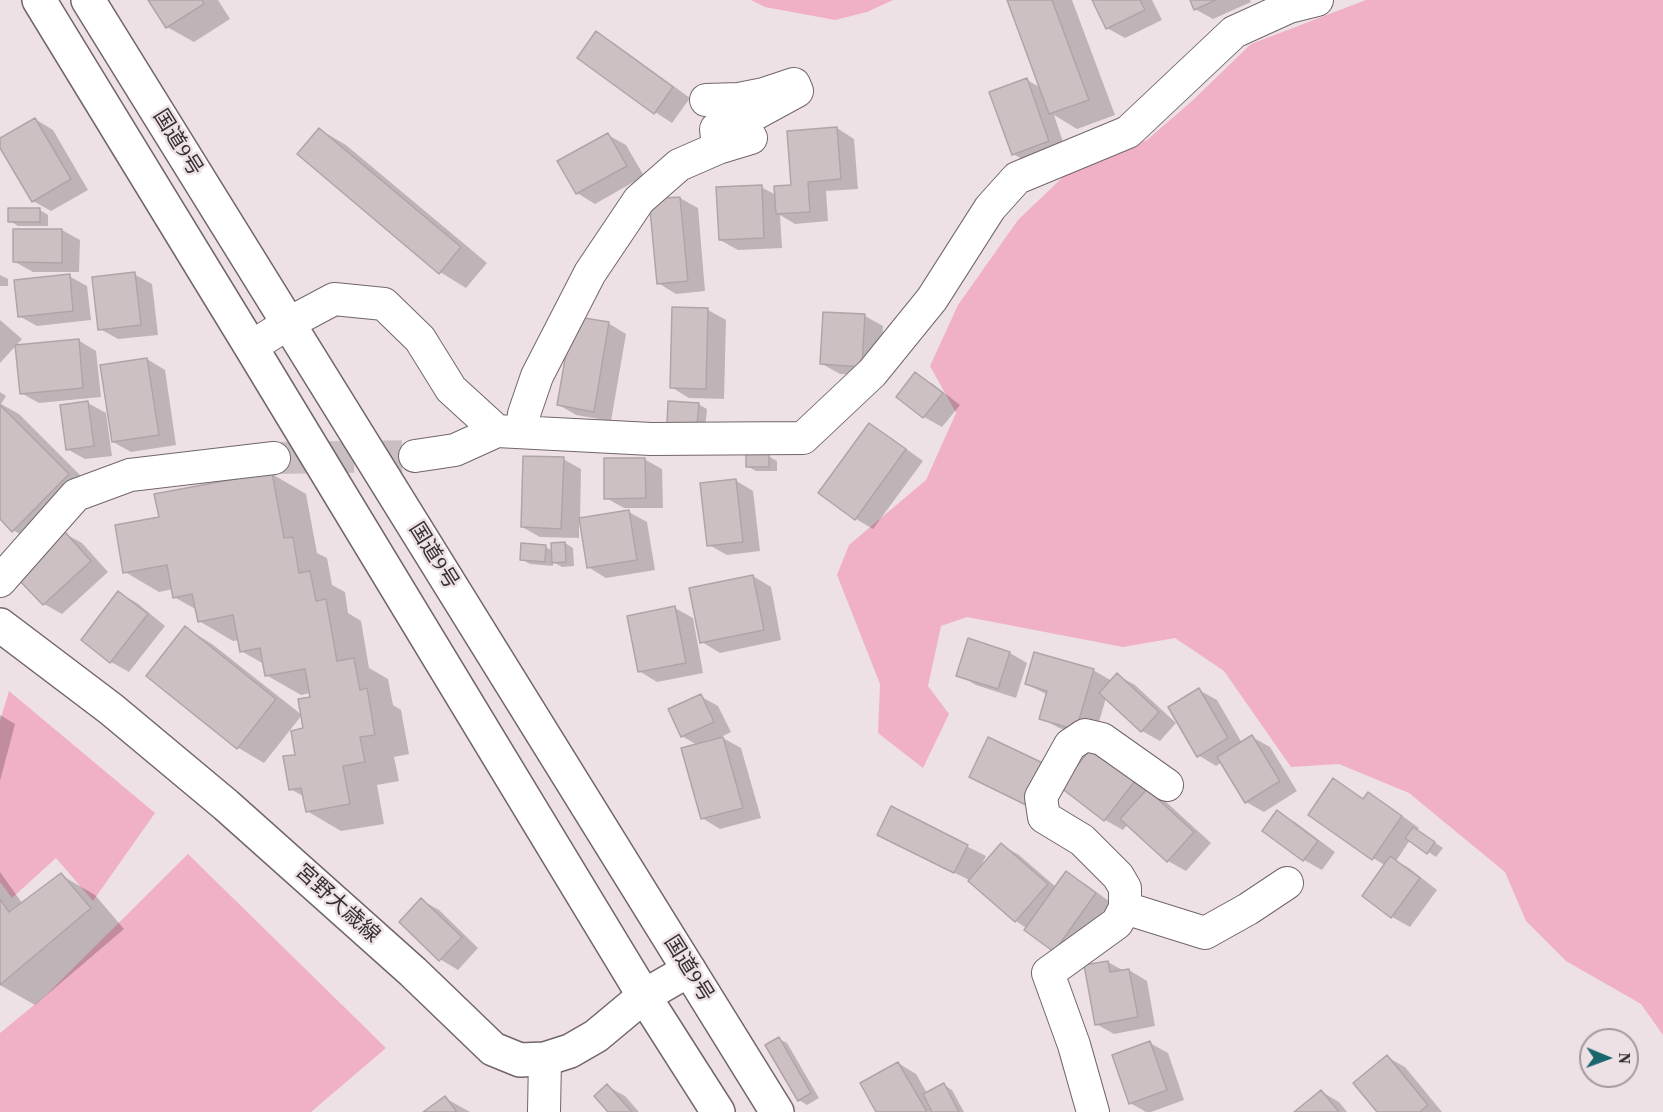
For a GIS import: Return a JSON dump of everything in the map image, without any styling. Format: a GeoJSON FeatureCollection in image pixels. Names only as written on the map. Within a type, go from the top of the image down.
{"type":"FeatureCollection","features":[{"type":"Feature","properties":{"kind":"main road","name":"国道9号"},"geometry":{"type":"LineString","coordinates":[[39,0],[644,996],[718,1112]]}},
{"type":"Feature","properties":{"kind":"main road","name":"国道9号"},"geometry":{"type":"LineString","coordinates":[[88,0],[777,1112]]}},
{"type":"Feature","properties":{"kind":"main road","name":"宮野大歳線"},"geometry":{"type":"LineString","coordinates":[[0,625],[111,709],[226,805],[413,972],[493,1049],[520,1059],[544,1059],[570,1051],[596,1036],[644,996],[689,969]]}},
{"type":"Feature","properties":{"kind":"street"},"geometry":{"type":"LineString","coordinates":[[415,456],[455,450],[509,432],[651,439],[803,438],[872,373],[932,299],[990,208],[1017,178],[1128,132],[1234,32],[1289,7],[1317,0]]}},
{"type":"Feature","properties":{"kind":"street"},"geometry":{"type":"LineString","coordinates":[[706,100],[739,99],[794,84],[797,91],[753,115],[717,129],[718,148]]}},
{"type":"Feature","properties":{"kind":"street"},"geometry":{"type":"LineString","coordinates":[[509,432],[524,414],[537,376],[590,273],[639,200],[679,165],[718,148],[751,138]]}},
{"type":"Feature","properties":{"kind":"street"},"geometry":{"type":"LineString","coordinates":[[251,346],[334,299],[384,304],[420,339],[451,389],[509,432]]}},
{"type":"Feature","properties":{"kind":"street"},"geometry":{"type":"LineString","coordinates":[[0,582],[76,495],[130,475],[274,458]]}},
{"type":"Feature","properties":{"kind":"street"},"geometry":{"type":"LineString","coordinates":[[1093,1112],[1074,1045],[1048,973],[1117,923],[1125,909],[1125,888],[1118,876],[1082,840],[1044,818],[1041,797],[1070,745],[1085,735],[1102,739],[1167,785]]}},
{"type":"Feature","properties":{"kind":"street"},"geometry":{"type":"LineString","coordinates":[[1125,909],[1205,933],[1248,909],[1287,883]]}},
{"type":"Feature","properties":{"kind":"street"},"geometry":{"type":"LineString","coordinates":[[544,1059],[544,1112]]}},
{"type":"Feature","properties":{"kind":"shaded area"},"geometry":{"type":"Polygon","coordinates":[[[751,0],[893,0],[867,12],[835,20],[765,7],[751,0]]]}},
{"type":"Feature","properties":{"kind":"shaded area"},"geometry":{"type":"Polygon","coordinates":[[[1366,0],[1663,0],[1663,1035],[1641,1004],[1566,961],[1526,921],[1505,872],[1409,793],[1339,764],[1291,767],[1224,671],[1175,638],[1123,647],[967,617],[941,626],[928,686],[949,714],[923,768],[878,733],[880,684],[837,575],[849,545],[926,480],[956,413],[930,366],[958,305],[1018,220],[1064,176],[1147,140],[1192,101],[1251,44],[1366,0]]]}},
{"type":"Feature","properties":{"kind":"shaded area"},"geometry":{"type":"Polygon","coordinates":[[[9,691],[155,813],[93,901],[56,858],[12,898],[0,882],[0,721],[9,691]]]}},
{"type":"Feature","properties":{"kind":"shaded area"},"geometry":{"type":"Polygon","coordinates":[[[188,854],[386,1048],[311,1112],[0,1112],[0,1033],[45,996],[188,854]]]}},
{"type":"Feature","properties":{"kind":"building"},"geometry":{"type":"Polygon","coordinates":[[[148,0],[202,0],[204,4],[166,28],[148,0]]]}},
{"type":"Feature","properties":{"kind":"building"},"geometry":{"type":"Polygon","coordinates":[[[1007,0],[1052,0],[1089,100],[1049,114],[1007,0]]]}},
{"type":"Feature","properties":{"kind":"building"},"geometry":{"type":"Polygon","coordinates":[[[1092,0],[1140,0],[1145,10],[1106,29],[1092,0]]]}},
{"type":"Feature","properties":{"kind":"building"},"geometry":{"type":"Polygon","coordinates":[[[1190,0],[1216,0],[1194,10],[1190,0]]]}},
{"type":"Feature","properties":{"kind":"building"},"geometry":{"type":"Polygon","coordinates":[[[596,31],[673,87],[654,114],[577,58],[596,31]]]}},
{"type":"Feature","properties":{"kind":"building"},"geometry":{"type":"Polygon","coordinates":[[[1027,78],[1049,141],[1012,155],[989,92],[1027,78]]]}},
{"type":"Feature","properties":{"kind":"building"},"geometry":{"type":"Polygon","coordinates":[[[35,118],[71,179],[32,202],[0,148],[0,138],[35,118]]]}},
{"type":"Feature","properties":{"kind":"building"},"geometry":{"type":"Polygon","coordinates":[[[837,127],[841,179],[808,182],[810,212],[776,214],[774,186],[791,185],[787,131],[837,127]]]}},
{"type":"Feature","properties":{"kind":"building"},"geometry":{"type":"Polygon","coordinates":[[[319,128],[461,247],[439,274],[297,154],[319,128]]]}},
{"type":"Feature","properties":{"kind":"building"},"geometry":{"type":"Polygon","coordinates":[[[608,133],[627,166],[576,194],[557,161],[608,133]]]}},
{"type":"Feature","properties":{"kind":"building"},"geometry":{"type":"Polygon","coordinates":[[[762,185],[764,238],[719,240],[716,187],[762,185]]]}},
{"type":"Feature","properties":{"kind":"building"},"geometry":{"type":"Polygon","coordinates":[[[680,197],[688,281],[657,284],[649,199],[680,197]]]}},
{"type":"Feature","properties":{"kind":"building"},"geometry":{"type":"Polygon","coordinates":[[[8,208],[40,208],[40,222],[8,222],[8,208]]]}},
{"type":"Feature","properties":{"kind":"building"},"geometry":{"type":"Polygon","coordinates":[[[13,229],[62,229],[62,263],[13,262],[13,229]]]}},
{"type":"Feature","properties":{"kind":"building"},"geometry":{"type":"Polygon","coordinates":[[[135,272],[141,325],[98,330],[92,277],[135,272]]]}},
{"type":"Feature","properties":{"kind":"building"},"geometry":{"type":"Polygon","coordinates":[[[70,274],[73,311],[18,317],[14,280],[70,274]]]}},
{"type":"Feature","properties":{"kind":"building"},"geometry":{"type":"Polygon","coordinates":[[[672,307],[708,308],[706,389],[670,388],[672,307]]]}},
{"type":"Feature","properties":{"kind":"building"},"geometry":{"type":"Polygon","coordinates":[[[823,312],[865,314],[862,367],[820,364],[823,312]]]}},
{"type":"Feature","properties":{"kind":"building"},"geometry":{"type":"Polygon","coordinates":[[[578,317],[609,322],[594,412],[557,405],[570,331],[578,317]]]}},
{"type":"Feature","properties":{"kind":"building"},"geometry":{"type":"Polygon","coordinates":[[[79,339],[83,388],[20,394],[15,345],[79,339]]]}},
{"type":"Feature","properties":{"kind":"building"},"geometry":{"type":"Polygon","coordinates":[[[147,358],[159,435],[112,442],[100,365],[147,358]]]}},
{"type":"Feature","properties":{"kind":"building"},"geometry":{"type":"Polygon","coordinates":[[[915,372],[943,393],[923,418],[896,397],[915,372]]]}},
{"type":"Feature","properties":{"kind":"building"},"geometry":{"type":"Polygon","coordinates":[[[88,401],[94,446],[66,450],[60,405],[88,401]]]}},
{"type":"Feature","properties":{"kind":"building"},"geometry":{"type":"Polygon","coordinates":[[[668,401],[699,403],[697,425],[667,423],[668,401]]]}},
{"type":"Feature","properties":{"kind":"building"},"geometry":{"type":"Polygon","coordinates":[[[0,405],[69,474],[12,532],[0,519],[0,405]]]}},
{"type":"Feature","properties":{"kind":"building"},"geometry":{"type":"Polygon","coordinates":[[[869,423],[906,449],[855,520],[818,493],[869,423]]]}},
{"type":"Feature","properties":{"kind":"building"},"geometry":{"type":"Polygon","coordinates":[[[746,454],[769,454],[769,467],[746,467],[746,454]]]}},
{"type":"Feature","properties":{"kind":"building"},"geometry":{"type":"Polygon","coordinates":[[[523,456],[564,457],[561,529],[521,527],[523,456]]]}},
{"type":"Feature","properties":{"kind":"building"},"geometry":{"type":"Polygon","coordinates":[[[604,458],[645,458],[646,498],[604,499],[604,458]]]}},
{"type":"Feature","properties":{"kind":"building"},"geometry":{"type":"Polygon","coordinates":[[[272,472],[284,538],[293,537],[299,573],[310,571],[316,601],[326,599],[337,661],[354,658],[360,690],[367,688],[375,735],[360,737],[365,762],[343,766],[350,804],[306,812],[301,788],[289,790],[283,756],[295,755],[291,731],[303,728],[298,699],[310,697],[305,669],[265,676],[260,648],[240,652],[233,615],[198,622],[192,594],[173,598],[167,565],[123,573],[115,525],[159,517],[154,494],[272,472]]]}},
{"type":"Feature","properties":{"kind":"building"},"geometry":{"type":"Polygon","coordinates":[[[736,479],[743,542],[707,546],[700,483],[736,479]]]}},
{"type":"Feature","properties":{"kind":"building"},"geometry":{"type":"Polygon","coordinates":[[[629,510],[637,560],[587,568],[579,518],[629,510]]]}},
{"type":"Feature","properties":{"kind":"building"},"geometry":{"type":"Polygon","coordinates":[[[64,531],[91,561],[43,605],[15,576],[64,531]]]}},
{"type":"Feature","properties":{"kind":"building"},"geometry":{"type":"Polygon","coordinates":[[[565,542],[566,562],[552,563],[551,543],[565,542]]]}},
{"type":"Feature","properties":{"kind":"building"},"geometry":{"type":"Polygon","coordinates":[[[521,543],[546,545],[545,562],[520,560],[521,543]]]}},
{"type":"Feature","properties":{"kind":"building"},"geometry":{"type":"Polygon","coordinates":[[[753,575],[764,630],[700,643],[689,588],[753,575]]]}},
{"type":"Feature","properties":{"kind":"building"},"geometry":{"type":"Polygon","coordinates":[[[118,591],[148,614],[110,663],[81,640],[118,591]]]}},
{"type":"Feature","properties":{"kind":"building"},"geometry":{"type":"Polygon","coordinates":[[[675,606],[686,663],[638,672],[627,616],[675,606]]]}},
{"type":"Feature","properties":{"kind":"building"},"geometry":{"type":"Polygon","coordinates":[[[185,626],[276,699],[237,749],[146,676],[185,626]]]}},
{"type":"Feature","properties":{"kind":"building"},"geometry":{"type":"Polygon","coordinates":[[[968,638],[1010,652],[998,689],[956,676],[968,638]]]}},
{"type":"Feature","properties":{"kind":"building"},"geometry":{"type":"Polygon","coordinates":[[[1034,652],[1094,669],[1076,730],[1039,719],[1047,691],[1025,684],[1034,652]]]}},
{"type":"Feature","properties":{"kind":"building"},"geometry":{"type":"Polygon","coordinates":[[[1117,673],[1159,712],[1141,732],[1099,693],[1117,673]]]}},
{"type":"Feature","properties":{"kind":"building"},"geometry":{"type":"Polygon","coordinates":[[[1199,688],[1228,738],[1197,757],[1168,707],[1199,688]]]}},
{"type":"Feature","properties":{"kind":"building"},"geometry":{"type":"Polygon","coordinates":[[[701,694],[714,722],[681,737],[668,709],[701,694]]]}},
{"type":"Feature","properties":{"kind":"building"},"geometry":{"type":"Polygon","coordinates":[[[1252,735],[1280,781],[1245,803],[1217,757],[1252,735]]]}},
{"type":"Feature","properties":{"kind":"building"},"geometry":{"type":"Polygon","coordinates":[[[723,737],[743,808],[701,819],[681,748],[723,737]]]}},
{"type":"Feature","properties":{"kind":"building"},"geometry":{"type":"Polygon","coordinates":[[[988,737],[1045,764],[1026,805],[969,777],[988,737]]]}},
{"type":"Feature","properties":{"kind":"building"},"geometry":{"type":"Polygon","coordinates":[[[1092,747],[1135,781],[1104,821],[1060,787],[1092,747]]]}},
{"type":"Feature","properties":{"kind":"building"},"geometry":{"type":"Polygon","coordinates":[[[1333,778],[1363,799],[1368,792],[1402,816],[1372,860],[1308,815],[1333,778]]]}},
{"type":"Feature","properties":{"kind":"building"},"geometry":{"type":"Polygon","coordinates":[[[1147,789],[1194,832],[1167,862],[1120,819],[1147,789]]]}},
{"type":"Feature","properties":{"kind":"building"},"geometry":{"type":"Polygon","coordinates":[[[891,806],[968,845],[954,873],[877,835],[891,806]]]}},
{"type":"Feature","properties":{"kind":"building"},"geometry":{"type":"Polygon","coordinates":[[[1277,810],[1318,841],[1303,861],[1262,831],[1277,810]]]}},
{"type":"Feature","properties":{"kind":"building"},"geometry":{"type":"Polygon","coordinates":[[[1413,827],[1435,842],[1427,854],[1405,838],[1413,827]]]}},
{"type":"Feature","properties":{"kind":"building"},"geometry":{"type":"Polygon","coordinates":[[[1001,843],[1048,884],[1015,922],[968,881],[1001,843]]]}},
{"type":"Feature","properties":{"kind":"building"},"geometry":{"type":"Polygon","coordinates":[[[1390,856],[1420,878],[1391,918],[1362,896],[1390,856]]]}},
{"type":"Feature","properties":{"kind":"building"},"geometry":{"type":"Polygon","coordinates":[[[1066,871],[1096,893],[1054,952],[1024,930],[1066,871]]]}},
{"type":"Feature","properties":{"kind":"building"},"geometry":{"type":"Polygon","coordinates":[[[61,873],[91,908],[0,985],[0,899],[9,912],[61,873]]]}},
{"type":"Feature","properties":{"kind":"building"},"geometry":{"type":"Polygon","coordinates":[[[421,898],[462,937],[439,961],[399,922],[421,898]]]}},
{"type":"Feature","properties":{"kind":"building"},"geometry":{"type":"Polygon","coordinates":[[[1108,961],[1110,972],[1129,969],[1138,1017],[1095,1025],[1084,965],[1108,961]]]}},
{"type":"Feature","properties":{"kind":"building"},"geometry":{"type":"Polygon","coordinates":[[[779,1037],[811,1093],[798,1101],[765,1045],[779,1037]]]}},
{"type":"Feature","properties":{"kind":"building"},"geometry":{"type":"Polygon","coordinates":[[[1150,1041],[1167,1090],[1129,1104],[1112,1055],[1150,1041]]]}},
{"type":"Feature","properties":{"kind":"building"},"geometry":{"type":"Polygon","coordinates":[[[1387,1055],[1428,1105],[1420,1112],[1377,1112],[1353,1083],[1387,1055]]]}},
{"type":"Feature","properties":{"kind":"building"},"geometry":{"type":"Polygon","coordinates":[[[898,1062],[927,1112],[876,1112],[860,1083],[898,1062]]]}},
{"type":"Feature","properties":{"kind":"building"},"geometry":{"type":"Polygon","coordinates":[[[944,1083],[959,1112],[932,1112],[923,1094],[944,1083]]]}},
{"type":"Feature","properties":{"kind":"building"},"geometry":{"type":"Polygon","coordinates":[[[607,1084],[632,1112],[608,1112],[594,1096],[607,1084]]]}},
{"type":"Feature","properties":{"kind":"building"},"geometry":{"type":"Polygon","coordinates":[[[1321,1090],[1339,1112],[1294,1112],[1321,1090]]]}},
{"type":"Feature","properties":{"kind":"building"},"geometry":{"type":"Polygon","coordinates":[[[445,1096],[457,1112],[423,1112],[445,1096]]]}},
{"type":"Feature","properties":{"kind":"tunnel"},"geometry":{"type":"LineString","coordinates":[[274,458],[415,456]]}}]}
